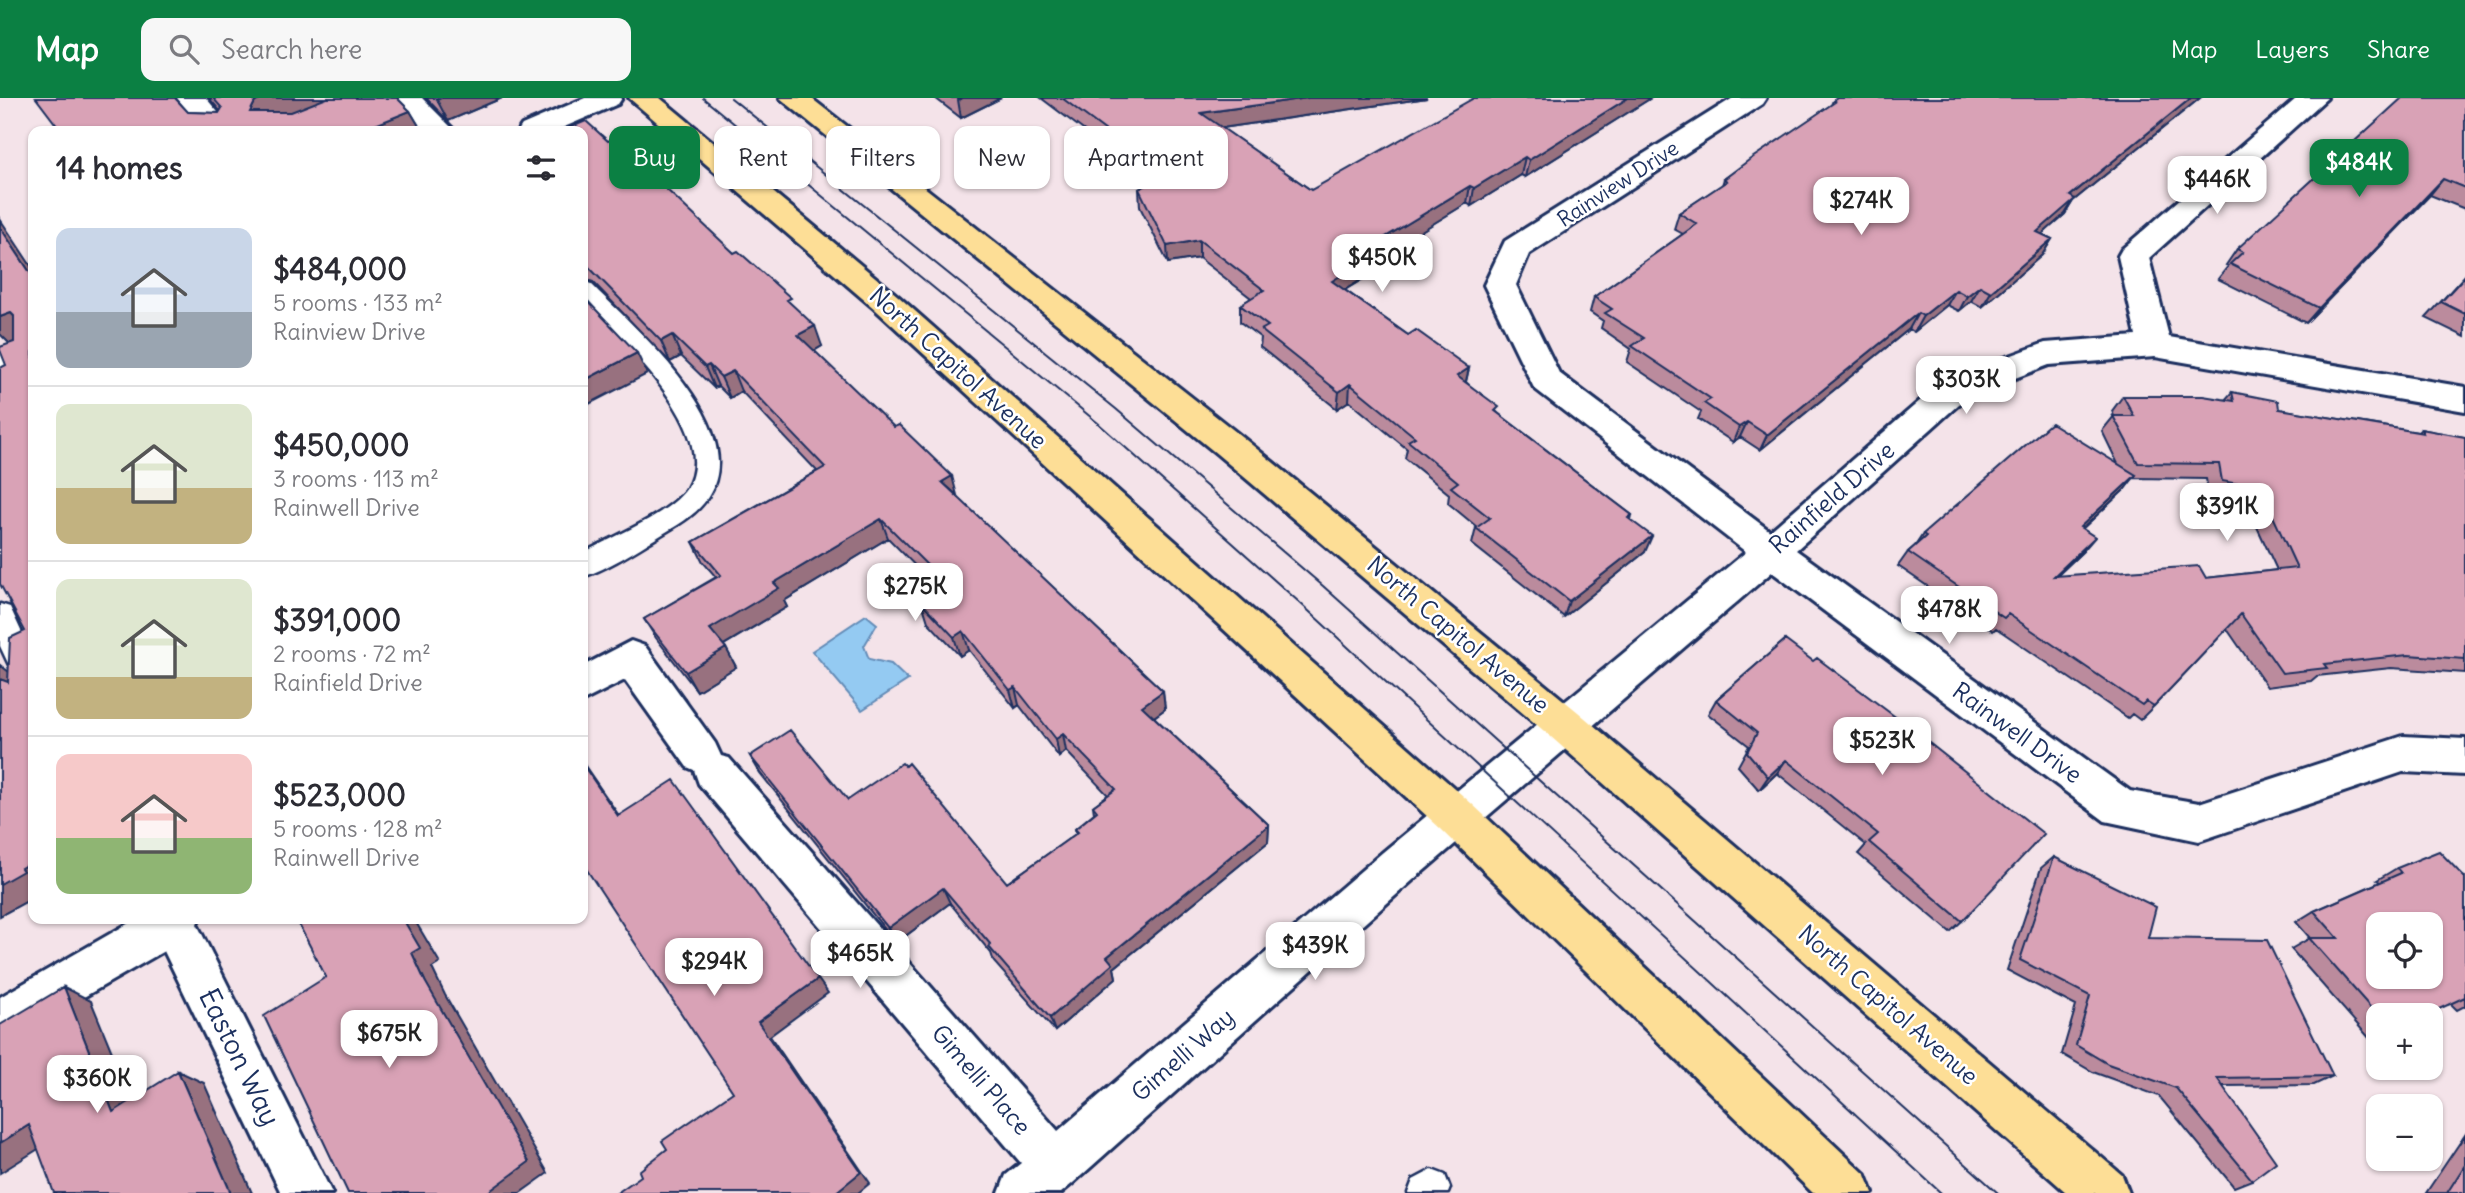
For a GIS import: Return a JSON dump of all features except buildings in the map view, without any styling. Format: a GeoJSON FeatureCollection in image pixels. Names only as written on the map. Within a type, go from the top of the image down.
{"type":"FeatureCollection","features":[{"type":"Feature","properties":{"kind":"main road","name":"North Capitol Avenue"},"geometry":{"type":"LineString","coordinates":[[643,98],[887,303],[1456,816],[1848,1193]]}},
{"type":"Feature","properties":{"kind":"main road","name":"North Capitol Avenue"},"geometry":{"type":"LineString","coordinates":[[794,98],[1229,445],[1564,724],[2104,1193]]}},
{"type":"Feature","properties":{"kind":"street"},"geometry":{"type":"LineString","coordinates":[[191,98],[216,126]]}},
{"type":"Feature","properties":{"kind":"street"},"geometry":{"type":"LineString","coordinates":[[406,98],[435,126]]}},
{"type":"Feature","properties":{"kind":"street"},"geometry":{"type":"LineString","coordinates":[[544,126],[608,98]]}},
{"type":"Feature","properties":{"kind":"street","name":"Rainview Drive"},"geometry":{"type":"LineString","coordinates":[[1500,285],[1517,248],[1752,98]]}},
{"type":"Feature","properties":{"kind":"street"},"geometry":{"type":"LineString","coordinates":[[2155,346],[2133,256],[2313,98]]}},
{"type":"Feature","properties":{"kind":"street","name":"Rainwell Drive"},"geometry":{"type":"LineString","coordinates":[[1500,285],[1546,380],[1771,552],[2120,808],[2199,822],[2403,754],[2465,757]]}},
{"type":"Feature","properties":{"kind":"street","name":"Rainfield Drive"},"geometry":{"type":"LineString","coordinates":[[1564,724],[1771,552],[1956,388],[2045,354],[2155,346],[2465,399]]}},
{"type":"Feature","properties":{"kind":"street"},"geometry":{"type":"LineString","coordinates":[[0,363],[28,351]]}},
{"type":"Feature","properties":{"kind":"street","name":"Gimelli Place"},"geometry":{"type":"LineString","coordinates":[[588,682],[631,657],[707,763],[1038,1185]]}},
{"type":"Feature","properties":{"kind":"street","name":"Gimelli Way"},"geometry":{"type":"LineString","coordinates":[[1038,1185],[1564,724]]}},
{"type":"Feature","properties":{"kind":"street"},"geometry":{"type":"LineString","coordinates":[[0,1023],[167,924]]}},
{"type":"Feature","properties":{"kind":"street","name":"Easton Way"},"geometry":{"type":"LineString","coordinates":[[176,924],[307,1193]]}},
{"type":"Feature","properties":{"kind":"lane"},"geometry":{"type":"LineString","coordinates":[[588,294],[680,394],[707,446],[709,467],[698,492],[679,511],[588,563]]}},
{"type":"Feature","properties":{"kind":"lane"},"geometry":{"type":"LineString","coordinates":[[0,615],[28,676]]}},
{"type":"Feature","properties":{"kind":"water"},"geometry":{"type":"Polygon","coordinates":[[[866,615],[877,624],[864,646],[869,659],[891,664],[908,680],[862,710],[812,651],[866,615]]]}},
{"type":"Feature","properties":{"kind":"tram line"},"geometry":{"type":"LineString","coordinates":[[703,98],[1098,423],[1299,602],[1941,1193]]}},
{"type":"Feature","properties":{"kind":"tram line"},"geometry":{"type":"LineString","coordinates":[[731,98],[1116,409],[1323,586],[1998,1193]]}}]}
